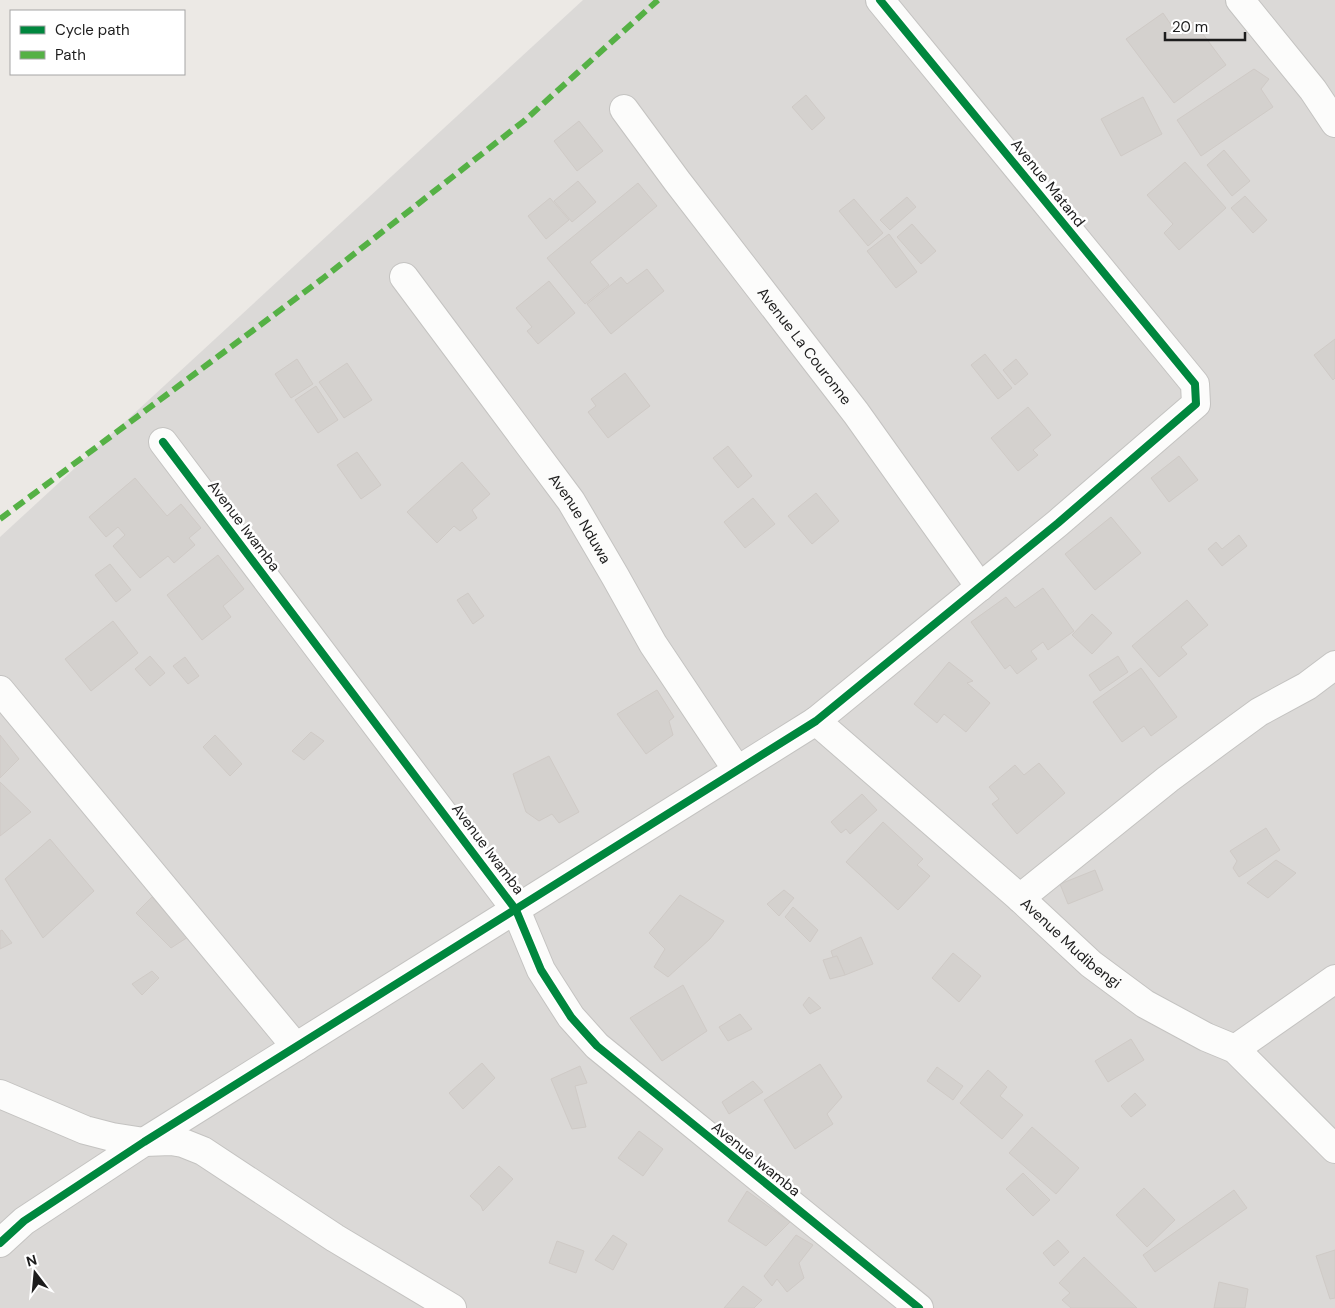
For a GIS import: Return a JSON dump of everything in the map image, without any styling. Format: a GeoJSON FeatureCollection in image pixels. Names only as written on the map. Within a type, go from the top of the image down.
{"type":"FeatureCollection","features":[{"type":"Feature","properties":{"kind":"street","name":"Avenue Matand"},"geometry":{"type":"LineString","coordinates":[[880,0],[1195,384],[1196,404],[1058,523],[980,587]]}},
{"type":"Feature","properties":{"kind":"street"},"geometry":{"type":"LineString","coordinates":[[1240,0],[1313,90],[1335,124]]}},
{"type":"Feature","properties":{"kind":"street","name":"Avenue La Couronne"},"geometry":{"type":"LineString","coordinates":[[624,109],[677,181],[856,413],[980,587]]}},
{"type":"Feature","properties":{"kind":"street","name":"Avenue Nduwa"},"geometry":{"type":"LineString","coordinates":[[404,277],[571,501],[653,644],[737,770]]}},
{"type":"Feature","properties":{"kind":"street","name":"Avenue Iwamba"},"geometry":{"type":"LineString","coordinates":[[163,442],[516,910],[541,970],[571,1017],[597,1046],[919,1308]]}},
{"type":"Feature","properties":{"kind":"street"},"geometry":{"type":"LineString","coordinates":[[0,1243],[24,1221],[144,1142],[816,721],[980,587]]}},
{"type":"Feature","properties":{"kind":"street"},"geometry":{"type":"LineString","coordinates":[[1020,898],[1168,779],[1218,742],[1259,712],[1307,686],[1335,665]]}},
{"type":"Feature","properties":{"kind":"street"},"geometry":{"type":"LineString","coordinates":[[0,690],[296,1047]]}},
{"type":"Feature","properties":{"kind":"street","name":"Avenue Mudibengi"},"geometry":{"type":"LineString","coordinates":[[816,721],[1020,898],[1091,964],[1145,1004],[1206,1037],[1236,1049],[1335,1149]]}},
{"type":"Feature","properties":{"kind":"street"},"geometry":{"type":"LineString","coordinates":[[1236,1049],[1335,979]]}},
{"type":"Feature","properties":{"kind":"street"},"geometry":{"type":"LineString","coordinates":[[0,1094],[85,1130],[144,1142],[171,1141],[183,1143],[203,1151],[335,1238],[452,1308]]}},
{"type":"Feature","properties":{"kind":"shaded area"},"geometry":{"type":"Polygon","coordinates":[[[583,0],[1335,0],[1335,1308],[0,1308],[0,537],[583,0]]]}},
{"type":"Feature","properties":{"kind":"building"},"geometry":{"type":"Polygon","coordinates":[[[1163,13],[1174,29],[1194,22],[1226,65],[1174,103],[1126,39],[1163,13]]]}},
{"type":"Feature","properties":{"kind":"building"},"geometry":{"type":"Polygon","coordinates":[[[1254,69],[1269,79],[1261,89],[1273,107],[1201,156],[1177,120],[1254,69]]]}},
{"type":"Feature","properties":{"kind":"building"},"geometry":{"type":"Polygon","coordinates":[[[806,95],[825,118],[812,130],[792,107],[806,95]]]}},
{"type":"Feature","properties":{"kind":"building"},"geometry":{"type":"Polygon","coordinates":[[[1143,97],[1162,134],[1121,156],[1101,119],[1143,97]]]}},
{"type":"Feature","properties":{"kind":"building"},"geometry":{"type":"Polygon","coordinates":[[[579,121],[603,151],[577,171],[554,141],[579,121]]]}},
{"type":"Feature","properties":{"kind":"building"},"geometry":{"type":"Polygon","coordinates":[[[1224,150],[1250,181],[1232,196],[1207,165],[1224,150]]]}},
{"type":"Feature","properties":{"kind":"building"},"geometry":{"type":"Polygon","coordinates":[[[1185,162],[1226,208],[1179,250],[1164,233],[1173,224],[1147,195],[1185,162]]]}},
{"type":"Feature","properties":{"kind":"building"},"geometry":{"type":"Polygon","coordinates":[[[578,181],[596,202],[572,222],[554,201],[578,181]]]}},
{"type":"Feature","properties":{"kind":"building"},"geometry":{"type":"Polygon","coordinates":[[[638,183],[657,206],[590,262],[609,285],[585,304],[547,258],[638,183]]]}},
{"type":"Feature","properties":{"kind":"building"},"geometry":{"type":"Polygon","coordinates":[[[1245,196],[1267,220],[1253,233],[1231,208],[1245,196]]]}},
{"type":"Feature","properties":{"kind":"building"},"geometry":{"type":"Polygon","coordinates":[[[907,197],[916,207],[890,230],[880,220],[907,197]]]}},
{"type":"Feature","properties":{"kind":"building"},"geometry":{"type":"Polygon","coordinates":[[[550,198],[569,220],[546,239],[528,216],[550,198]]]}},
{"type":"Feature","properties":{"kind":"building"},"geometry":{"type":"Polygon","coordinates":[[[854,199],[883,233],[868,246],[839,211],[854,199]]]}},
{"type":"Feature","properties":{"kind":"building"},"geometry":{"type":"Polygon","coordinates":[[[912,224],[936,251],[921,264],[897,237],[912,224]]]}},
{"type":"Feature","properties":{"kind":"building"},"geometry":{"type":"Polygon","coordinates":[[[889,234],[917,272],[896,288],[867,251],[889,234]]]}},
{"type":"Feature","properties":{"kind":"building"},"geometry":{"type":"Polygon","coordinates":[[[647,269],[664,291],[611,334],[587,304],[621,277],[627,284],[647,269]]]}},
{"type":"Feature","properties":{"kind":"building"},"geometry":{"type":"Polygon","coordinates":[[[549,281],[575,313],[538,344],[527,331],[532,327],[516,308],[549,281]]]}},
{"type":"Feature","properties":{"kind":"building"},"geometry":{"type":"Polygon","coordinates":[[[1335,339],[1335,378],[1333,380],[1314,355],[1335,339]]]}},
{"type":"Feature","properties":{"kind":"building"},"geometry":{"type":"Polygon","coordinates":[[[985,354],[1012,388],[998,399],[971,365],[985,354]]]}},
{"type":"Feature","properties":{"kind":"building"},"geometry":{"type":"Polygon","coordinates":[[[297,359],[313,384],[291,398],[275,374],[297,359]]]}},
{"type":"Feature","properties":{"kind":"building"},"geometry":{"type":"Polygon","coordinates":[[[1016,359],[1028,374],[1015,385],[1003,370],[1016,359]]]}},
{"type":"Feature","properties":{"kind":"building"},"geometry":{"type":"Polygon","coordinates":[[[347,363],[372,400],[344,418],[319,382],[347,363]]]}},
{"type":"Feature","properties":{"kind":"building"},"geometry":{"type":"Polygon","coordinates":[[[625,373],[650,406],[608,438],[588,412],[596,406],[591,399],[625,373]]]}},
{"type":"Feature","properties":{"kind":"building"},"geometry":{"type":"Polygon","coordinates":[[[316,386],[338,420],[318,433],[295,400],[316,386]]]}},
{"type":"Feature","properties":{"kind":"building"},"geometry":{"type":"Polygon","coordinates":[[[1028,407],[1051,435],[1033,450],[1038,455],[1018,471],[991,438],[1028,407]]]}},
{"type":"Feature","properties":{"kind":"building"},"geometry":{"type":"Polygon","coordinates":[[[728,446],[752,476],[738,488],[713,458],[728,446]]]}},
{"type":"Feature","properties":{"kind":"building"},"geometry":{"type":"Polygon","coordinates":[[[357,452],[381,485],[361,499],[337,465],[357,452]]]}},
{"type":"Feature","properties":{"kind":"building"},"geometry":{"type":"Polygon","coordinates":[[[1179,456],[1198,480],[1169,502],[1151,478],[1179,456]]]}},
{"type":"Feature","properties":{"kind":"building"},"geometry":{"type":"Polygon","coordinates":[[[462,462],[490,494],[472,510],[477,518],[460,531],[454,526],[437,543],[407,512],[462,462]]]}},
{"type":"Feature","properties":{"kind":"building"},"geometry":{"type":"Polygon","coordinates":[[[135,478],[167,516],[181,504],[201,528],[189,538],[195,545],[174,563],[168,556],[140,578],[113,546],[125,535],[118,527],[106,537],[89,517],[135,478]]]}},
{"type":"Feature","properties":{"kind":"building"},"geometry":{"type":"Polygon","coordinates":[[[816,493],[839,521],[812,544],[788,516],[816,493]]]}},
{"type":"Feature","properties":{"kind":"building"},"geometry":{"type":"Polygon","coordinates":[[[753,498],[775,524],[745,548],[724,522],[753,498]]]}},
{"type":"Feature","properties":{"kind":"building"},"geometry":{"type":"Polygon","coordinates":[[[1111,517],[1141,553],[1095,590],[1065,554],[1111,517]]]}},
{"type":"Feature","properties":{"kind":"building"},"geometry":{"type":"Polygon","coordinates":[[[1239,535],[1247,546],[1222,566],[1208,549],[1216,542],[1222,549],[1239,535]]]}},
{"type":"Feature","properties":{"kind":"building"},"geometry":{"type":"Polygon","coordinates":[[[218,555],[244,589],[223,606],[231,617],[202,640],[167,595],[218,555]]]}},
{"type":"Feature","properties":{"kind":"building"},"geometry":{"type":"Polygon","coordinates":[[[110,564],[131,590],[116,602],[95,575],[110,564]]]}},
{"type":"Feature","properties":{"kind":"building"},"geometry":{"type":"Polygon","coordinates":[[[1043,588],[1074,631],[1048,650],[1043,642],[1031,651],[1037,659],[1017,674],[1010,665],[1005,669],[971,622],[1006,597],[1015,608],[1043,588]]]}},
{"type":"Feature","properties":{"kind":"building"},"geometry":{"type":"Polygon","coordinates":[[[468,593],[484,616],[473,624],[457,600],[468,593]]]}},
{"type":"Feature","properties":{"kind":"building"},"geometry":{"type":"Polygon","coordinates":[[[1187,600],[1208,625],[1181,647],[1187,654],[1159,677],[1132,646],[1187,600]]]}},
{"type":"Feature","properties":{"kind":"building"},"geometry":{"type":"Polygon","coordinates":[[[1092,614],[1112,633],[1092,654],[1072,635],[1092,614]]]}},
{"type":"Feature","properties":{"kind":"building"},"geometry":{"type":"Polygon","coordinates":[[[113,621],[138,653],[91,691],[65,659],[113,621]]]}},
{"type":"Feature","properties":{"kind":"building"},"geometry":{"type":"Polygon","coordinates":[[[150,656],[165,673],[150,686],[135,669],[150,656]]]}},
{"type":"Feature","properties":{"kind":"building"},"geometry":{"type":"Polygon","coordinates":[[[1118,656],[1128,672],[1100,691],[1089,675],[1118,656]]]}},
{"type":"Feature","properties":{"kind":"building"},"geometry":{"type":"Polygon","coordinates":[[[185,657],[199,676],[188,684],[173,666],[185,657]]]}},
{"type":"Feature","properties":{"kind":"building"},"geometry":{"type":"Polygon","coordinates":[[[949,662],[973,681],[967,683],[990,703],[966,732],[944,714],[937,723],[914,704],[949,662]]]}},
{"type":"Feature","properties":{"kind":"building"},"geometry":{"type":"Polygon","coordinates":[[[1141,668],[1177,717],[1151,736],[1144,726],[1122,742],[1093,702],[1141,668]]]}},
{"type":"Feature","properties":{"kind":"building"},"geometry":{"type":"Polygon","coordinates":[[[657,690],[674,717],[669,721],[673,735],[646,754],[617,714],[657,690]]]}},
{"type":"Feature","properties":{"kind":"building"},"geometry":{"type":"Polygon","coordinates":[[[311,732],[324,741],[304,760],[292,751],[311,732]]]}},
{"type":"Feature","properties":{"kind":"building"},"geometry":{"type":"Polygon","coordinates":[[[0,735],[19,759],[0,778],[0,735]]]}},
{"type":"Feature","properties":{"kind":"building"},"geometry":{"type":"Polygon","coordinates":[[[215,735],[242,764],[230,776],[203,747],[215,735]]]}},
{"type":"Feature","properties":{"kind":"building"},"geometry":{"type":"Polygon","coordinates":[[[549,756],[579,812],[559,823],[552,814],[539,821],[526,812],[513,774],[549,756]]]}},
{"type":"Feature","properties":{"kind":"building"},"geometry":{"type":"Polygon","coordinates":[[[1039,763],[1065,793],[1017,834],[992,804],[999,799],[989,787],[1015,765],[1024,775],[1039,763]]]}},
{"type":"Feature","properties":{"kind":"building"},"geometry":{"type":"Polygon","coordinates":[[[0,782],[31,812],[0,836],[0,782]]]}},
{"type":"Feature","properties":{"kind":"building"},"geometry":{"type":"Polygon","coordinates":[[[862,794],[877,810],[850,834],[846,829],[841,833],[831,822],[862,794]]]}},
{"type":"Feature","properties":{"kind":"building"},"geometry":{"type":"Polygon","coordinates":[[[883,822],[923,859],[917,865],[930,876],[898,910],[846,862],[883,822]]]}},
{"type":"Feature","properties":{"kind":"building"},"geometry":{"type":"Polygon","coordinates":[[[1266,828],[1280,850],[1239,877],[1233,868],[1237,861],[1230,851],[1266,828]]]}},
{"type":"Feature","properties":{"kind":"building"},"geometry":{"type":"Polygon","coordinates":[[[50,839],[94,891],[43,938],[5,879],[50,839]]]}},
{"type":"Feature","properties":{"kind":"building"},"geometry":{"type":"Polygon","coordinates":[[[1276,860],[1296,873],[1268,898],[1247,883],[1276,860]]]}},
{"type":"Feature","properties":{"kind":"building"},"geometry":{"type":"Polygon","coordinates":[[[1095,870],[1103,890],[1068,904],[1060,884],[1095,870]]]}},
{"type":"Feature","properties":{"kind":"building"},"geometry":{"type":"Polygon","coordinates":[[[784,890],[794,898],[779,916],[767,904],[784,890]]]}},
{"type":"Feature","properties":{"kind":"building"},"geometry":{"type":"Polygon","coordinates":[[[680,895],[724,921],[710,939],[668,977],[654,967],[665,949],[649,933],[680,895]]]}},
{"type":"Feature","properties":{"kind":"building"},"geometry":{"type":"Polygon","coordinates":[[[152,897],[188,937],[171,948],[136,913],[152,897]]]}},
{"type":"Feature","properties":{"kind":"building"},"geometry":{"type":"Polygon","coordinates":[[[793,907],[818,930],[810,942],[785,917],[793,907]]]}},
{"type":"Feature","properties":{"kind":"building"},"geometry":{"type":"Polygon","coordinates":[[[2,930],[12,943],[0,949],[0,931],[2,930]]]}},
{"type":"Feature","properties":{"kind":"building"},"geometry":{"type":"Polygon","coordinates":[[[861,937],[873,964],[845,975],[837,956],[833,957],[831,951],[861,937]]]}},
{"type":"Feature","properties":{"kind":"building"},"geometry":{"type":"Polygon","coordinates":[[[953,953],[981,976],[959,1002],[932,978],[953,953]]]}},
{"type":"Feature","properties":{"kind":"building"},"geometry":{"type":"Polygon","coordinates":[[[837,956],[845,975],[830,979],[823,960],[837,956]]]}},
{"type":"Feature","properties":{"kind":"building"},"geometry":{"type":"Polygon","coordinates":[[[152,971],[159,978],[142,995],[132,984],[152,971]]]}},
{"type":"Feature","properties":{"kind":"building"},"geometry":{"type":"Polygon","coordinates":[[[683,985],[707,1031],[662,1061],[630,1018],[683,985]]]}},
{"type":"Feature","properties":{"kind":"building"},"geometry":{"type":"Polygon","coordinates":[[[809,997],[821,1008],[810,1014],[803,1005],[809,997]]]}},
{"type":"Feature","properties":{"kind":"building"},"geometry":{"type":"Polygon","coordinates":[[[740,1014],[752,1029],[728,1041],[719,1027],[740,1014]]]}},
{"type":"Feature","properties":{"kind":"building"},"geometry":{"type":"Polygon","coordinates":[[[1131,1039],[1144,1060],[1108,1082],[1095,1061],[1131,1039]]]}},
{"type":"Feature","properties":{"kind":"building"},"geometry":{"type":"Polygon","coordinates":[[[482,1063],[495,1078],[463,1109],[449,1093],[482,1063]]]}},
{"type":"Feature","properties":{"kind":"building"},"geometry":{"type":"Polygon","coordinates":[[[820,1064],[842,1097],[827,1114],[833,1124],[795,1149],[764,1100],[820,1064]]]}},
{"type":"Feature","properties":{"kind":"building"},"geometry":{"type":"Polygon","coordinates":[[[580,1066],[587,1083],[575,1086],[586,1127],[572,1129],[551,1079],[580,1066]]]}},
{"type":"Feature","properties":{"kind":"building"},"geometry":{"type":"Polygon","coordinates":[[[937,1067],[963,1086],[953,1100],[927,1081],[937,1067]]]}},
{"type":"Feature","properties":{"kind":"building"},"geometry":{"type":"Polygon","coordinates":[[[988,1070],[1007,1087],[1000,1096],[1023,1115],[1002,1139],[960,1103],[988,1070]]]}},
{"type":"Feature","properties":{"kind":"building"},"geometry":{"type":"Polygon","coordinates":[[[753,1081],[763,1092],[729,1114],[722,1102],[753,1081]]]}},
{"type":"Feature","properties":{"kind":"building"},"geometry":{"type":"Polygon","coordinates":[[[1135,1093],[1146,1105],[1131,1117],[1121,1106],[1135,1093]]]}},
{"type":"Feature","properties":{"kind":"building"},"geometry":{"type":"Polygon","coordinates":[[[1032,1127],[1079,1168],[1056,1194],[1009,1153],[1032,1127]]]}},
{"type":"Feature","properties":{"kind":"building"},"geometry":{"type":"Polygon","coordinates":[[[639,1131],[663,1149],[643,1176],[618,1158],[639,1131]]]}},
{"type":"Feature","properties":{"kind":"building"},"geometry":{"type":"Polygon","coordinates":[[[499,1166],[513,1179],[483,1211],[481,1206],[470,1196],[499,1166]]]}},
{"type":"Feature","properties":{"kind":"building"},"geometry":{"type":"Polygon","coordinates":[[[1023,1173],[1050,1200],[1033,1216],[1006,1189],[1023,1173]]]}},
{"type":"Feature","properties":{"kind":"building"},"geometry":{"type":"Polygon","coordinates":[[[1144,1188],[1175,1220],[1147,1247],[1116,1215],[1144,1188]]]}},
{"type":"Feature","properties":{"kind":"building"},"geometry":{"type":"Polygon","coordinates":[[[1234,1190],[1247,1208],[1155,1272],[1143,1255],[1234,1190]]]}},
{"type":"Feature","properties":{"kind":"building"},"geometry":{"type":"Polygon","coordinates":[[[747,1191],[790,1222],[766,1246],[728,1221],[747,1191]]]}},
{"type":"Feature","properties":{"kind":"building"},"geometry":{"type":"Polygon","coordinates":[[[613,1235],[627,1244],[613,1270],[595,1260],[613,1235]]]}},
{"type":"Feature","properties":{"kind":"building"},"geometry":{"type":"Polygon","coordinates":[[[796,1235],[813,1245],[799,1263],[804,1278],[787,1292],[777,1279],[772,1286],[764,1276],[796,1235]]]}},
{"type":"Feature","properties":{"kind":"building"},"geometry":{"type":"Polygon","coordinates":[[[1058,1240],[1069,1252],[1054,1266],[1043,1253],[1058,1240]]]}},
{"type":"Feature","properties":{"kind":"building"},"geometry":{"type":"Polygon","coordinates":[[[557,1241],[584,1251],[576,1273],[549,1263],[557,1241]]]}},
{"type":"Feature","properties":{"kind":"building"},"geometry":{"type":"Polygon","coordinates":[[[1335,1250],[1335,1298],[1330,1299],[1316,1256],[1335,1250]]]}},
{"type":"Feature","properties":{"kind":"building"},"geometry":{"type":"Polygon","coordinates":[[[1084,1257],[1137,1308],[1071,1308],[1062,1300],[1070,1293],[1059,1283],[1084,1257]]]}},
{"type":"Feature","properties":{"kind":"building"},"geometry":{"type":"Polygon","coordinates":[[[1219,1282],[1248,1289],[1245,1308],[1214,1308],[1219,1282]]]}},
{"type":"Feature","properties":{"kind":"building"},"geometry":{"type":"Polygon","coordinates":[[[743,1286],[762,1300],[754,1308],[724,1308],[743,1286]]]}},
{"type":"Feature","properties":{"kind":"marked path"},"geometry":{"type":"LineString","coordinates":[[0,519],[322,279],[524,121],[658,0]]}},
{"type":"Feature","properties":{"kind":"cycle path"},"geometry":{"type":"LineString","coordinates":[[0,1243],[24,1221],[144,1142],[816,721],[1058,523],[1196,404],[1195,384],[880,0]]}},
{"type":"Feature","properties":{"kind":"cycle path"},"geometry":{"type":"LineString","coordinates":[[163,442],[516,910],[541,970],[571,1017],[597,1046],[919,1308]]}}]}
